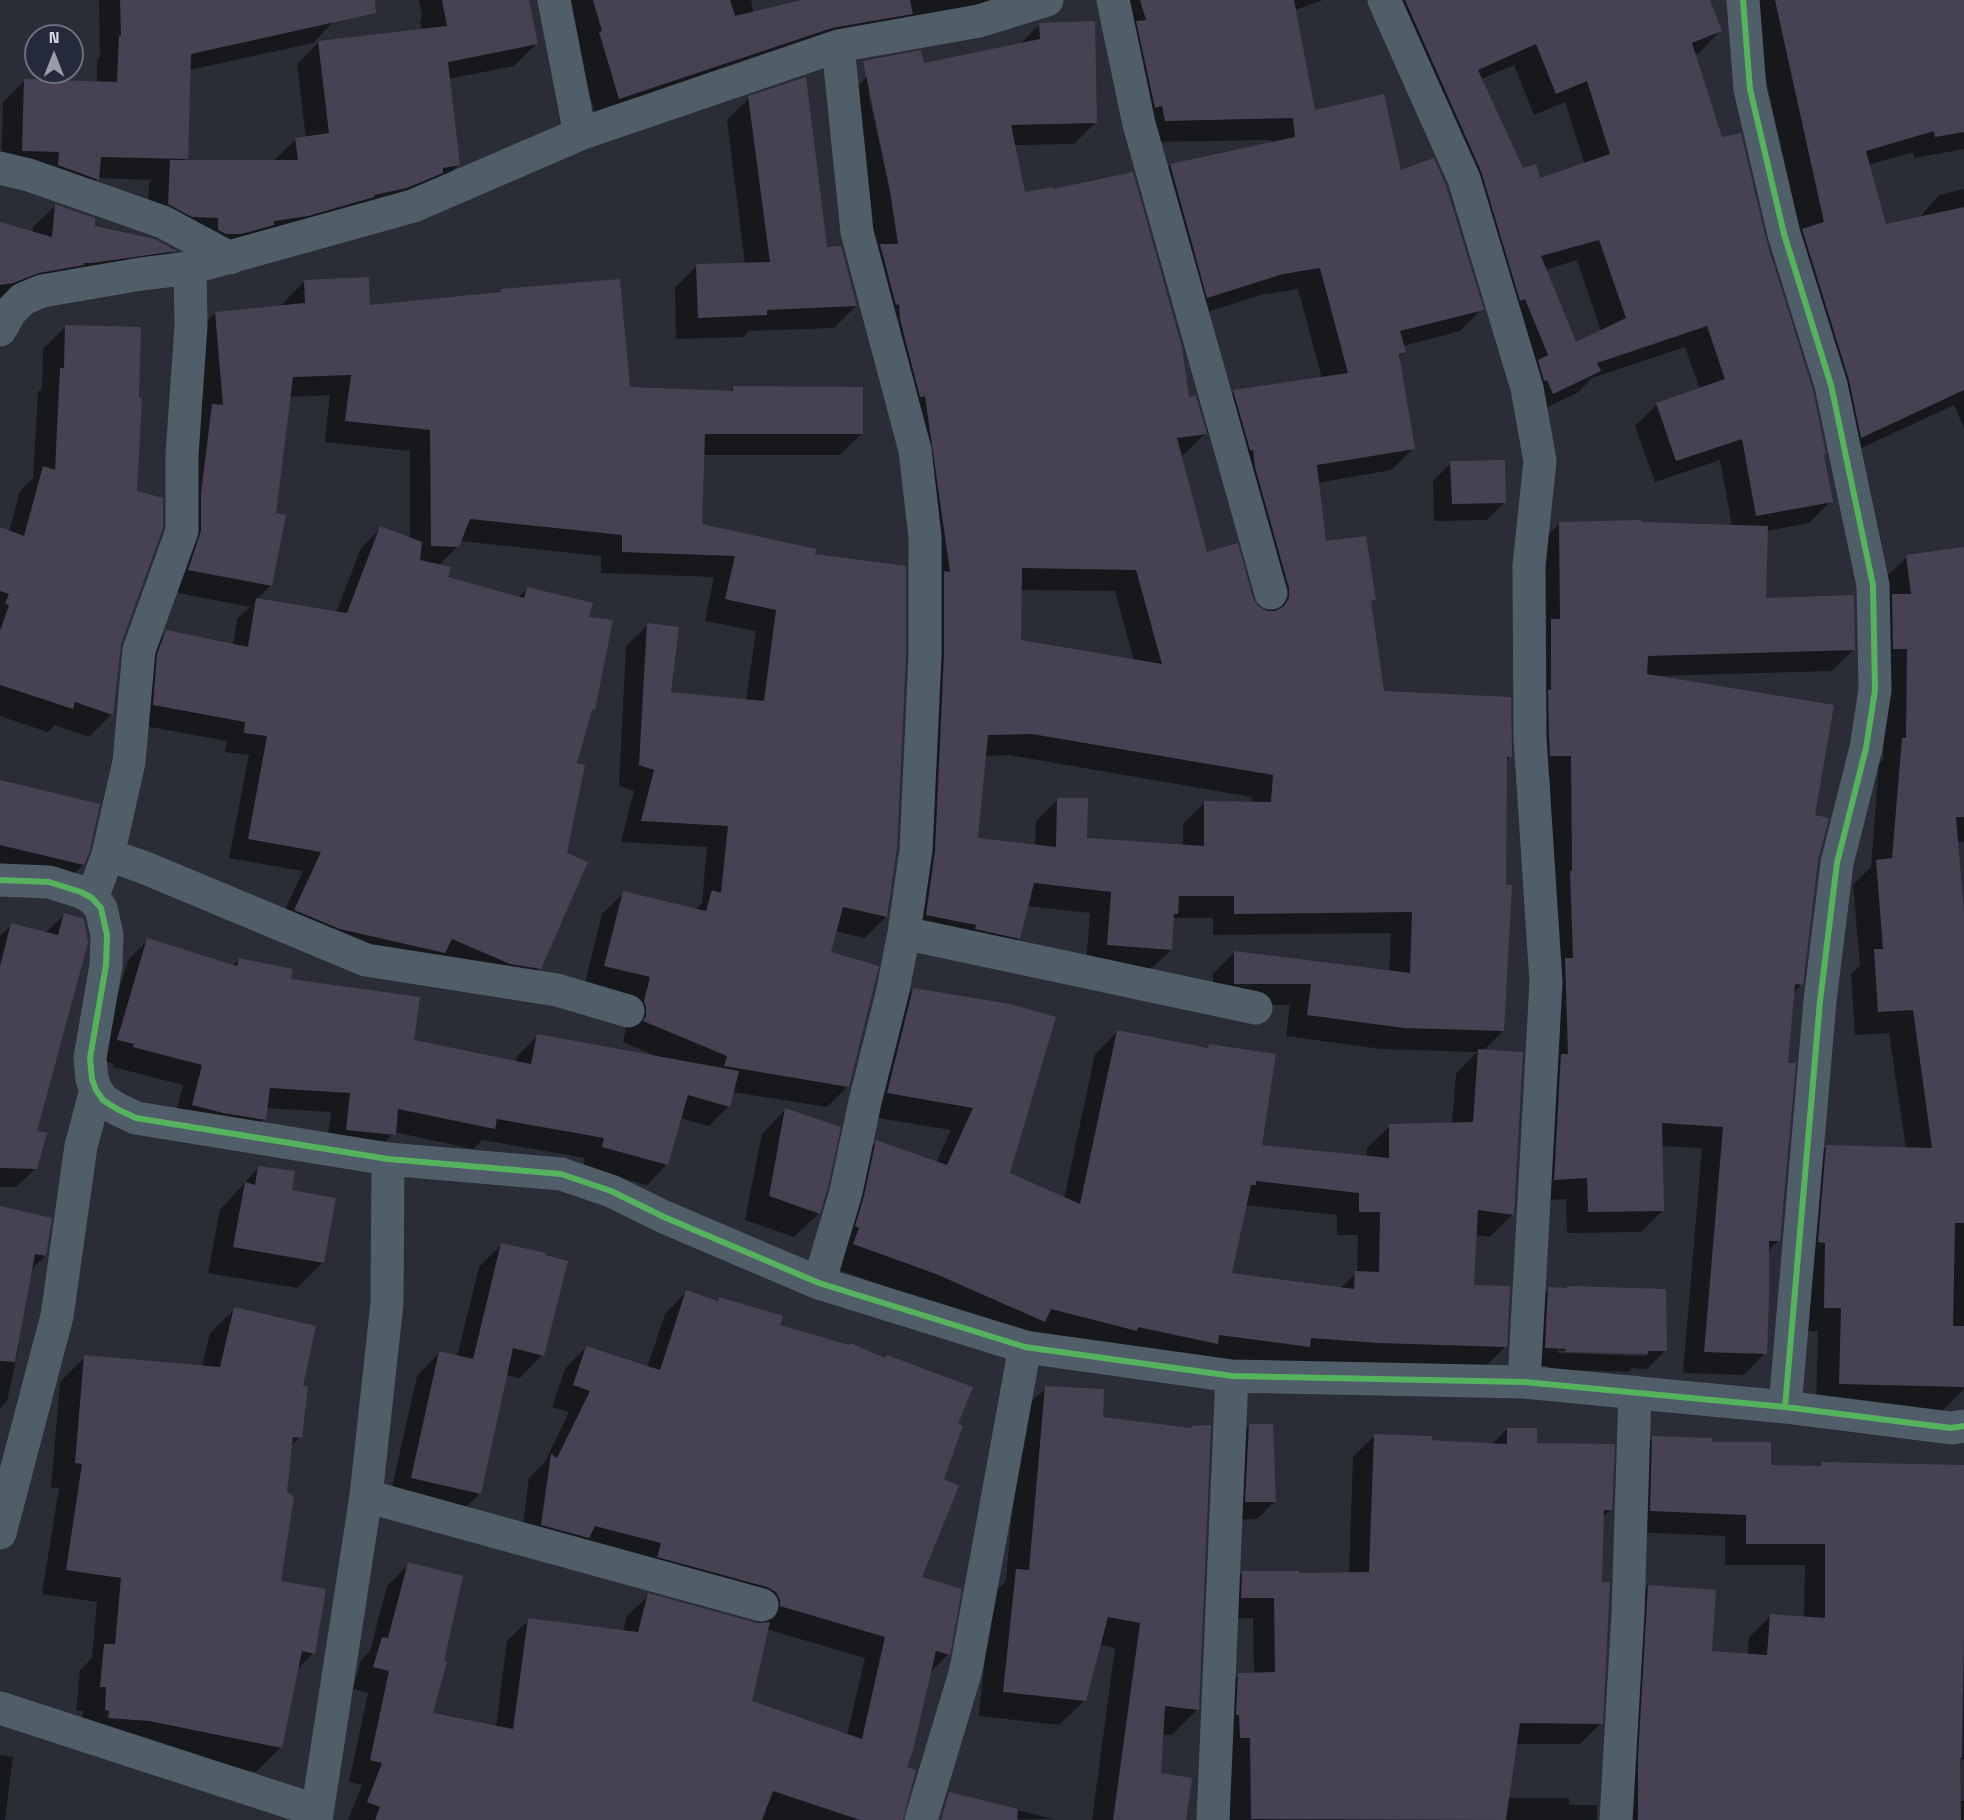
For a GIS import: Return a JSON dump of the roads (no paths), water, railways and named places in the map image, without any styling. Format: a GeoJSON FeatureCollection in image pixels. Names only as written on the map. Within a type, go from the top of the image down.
{"type":"FeatureCollection","features":[{"type":"Feature","properties":{"kind":"street"},"geometry":{"type":"LineString","coordinates":[[554,0],[580,134]]}},
{"type":"Feature","properties":{"kind":"street"},"geometry":{"type":"LineString","coordinates":[[0,330],[11,311],[23,299],[42,291],[190,268],[413,206],[580,134],[838,46],[973,11],[1047,0]]}},
{"type":"Feature","properties":{"kind":"street"},"geometry":{"type":"LineString","coordinates":[[1113,0],[1139,124],[1271,593]]}},
{"type":"Feature","properties":{"kind":"street"},"geometry":{"type":"LineString","coordinates":[[1384,0],[1464,179],[1527,388],[1540,461],[1529,566],[1530,738],[1546,982],[1524,1382]]}},
{"type":"Feature","properties":{"kind":"street"},"geometry":{"type":"LineString","coordinates":[[1743,0],[1750,89],[1784,234],[1831,385],[1873,585],[1875,690],[1866,748],[1837,863],[1820,1001],[1785,1407]]}},
{"type":"Feature","properties":{"kind":"street"},"geometry":{"type":"LineString","coordinates":[[819,1283],[846,1192],[865,1102],[894,990],[904,933],[916,850],[925,655],[925,537],[915,450],[857,232],[838,46]]}},
{"type":"Feature","properties":{"kind":"street"},"geometry":{"type":"LineString","coordinates":[[0,168],[29,175],[163,222],[230,258]]}},
{"type":"Feature","properties":{"kind":"street"},"geometry":{"type":"LineString","coordinates":[[92,898],[108,855],[129,762],[140,650],[182,531],[182,455],[191,326],[190,268]]}},
{"type":"Feature","properties":{"kind":"street"},"geometry":{"type":"LineString","coordinates":[[108,855],[366,960],[557,990],[628,1011]]}},
{"type":"Feature","properties":{"kind":"street"},"geometry":{"type":"LineString","coordinates":[[0,880],[50,882],[81,892],[92,898],[102,908],[107,934],[106,965],[90,1058],[92,1079],[103,1100],[136,1118],[388,1159],[561,1174],[611,1191],[664,1217],[819,1283],[1025,1347],[1232,1376],[1524,1382],[1785,1407],[1951,1428],[1964,1426]]}},
{"type":"Feature","properties":{"kind":"street"},"geometry":{"type":"LineString","coordinates":[[904,933],[1256,1008]]}},
{"type":"Feature","properties":{"kind":"street"},"geometry":{"type":"LineString","coordinates":[[0,1533],[57,1316],[81,1146],[96,1090]]}},
{"type":"Feature","properties":{"kind":"street"},"geometry":{"type":"LineString","coordinates":[[0,1708],[316,1815],[366,1496],[387,1303],[388,1159]]}},
{"type":"Feature","properties":{"kind":"street"},"geometry":{"type":"LineString","coordinates":[[921,1820],[966,1670],[1025,1347]]}},
{"type":"Feature","properties":{"kind":"street"},"geometry":{"type":"LineString","coordinates":[[1214,1820],[1232,1376]]}},
{"type":"Feature","properties":{"kind":"street"},"geometry":{"type":"LineString","coordinates":[[1616,1820],[1628,1613],[1635,1392]]}},
{"type":"Feature","properties":{"kind":"street"},"geometry":{"type":"LineString","coordinates":[[366,1496],[762,1605]]}}]}
